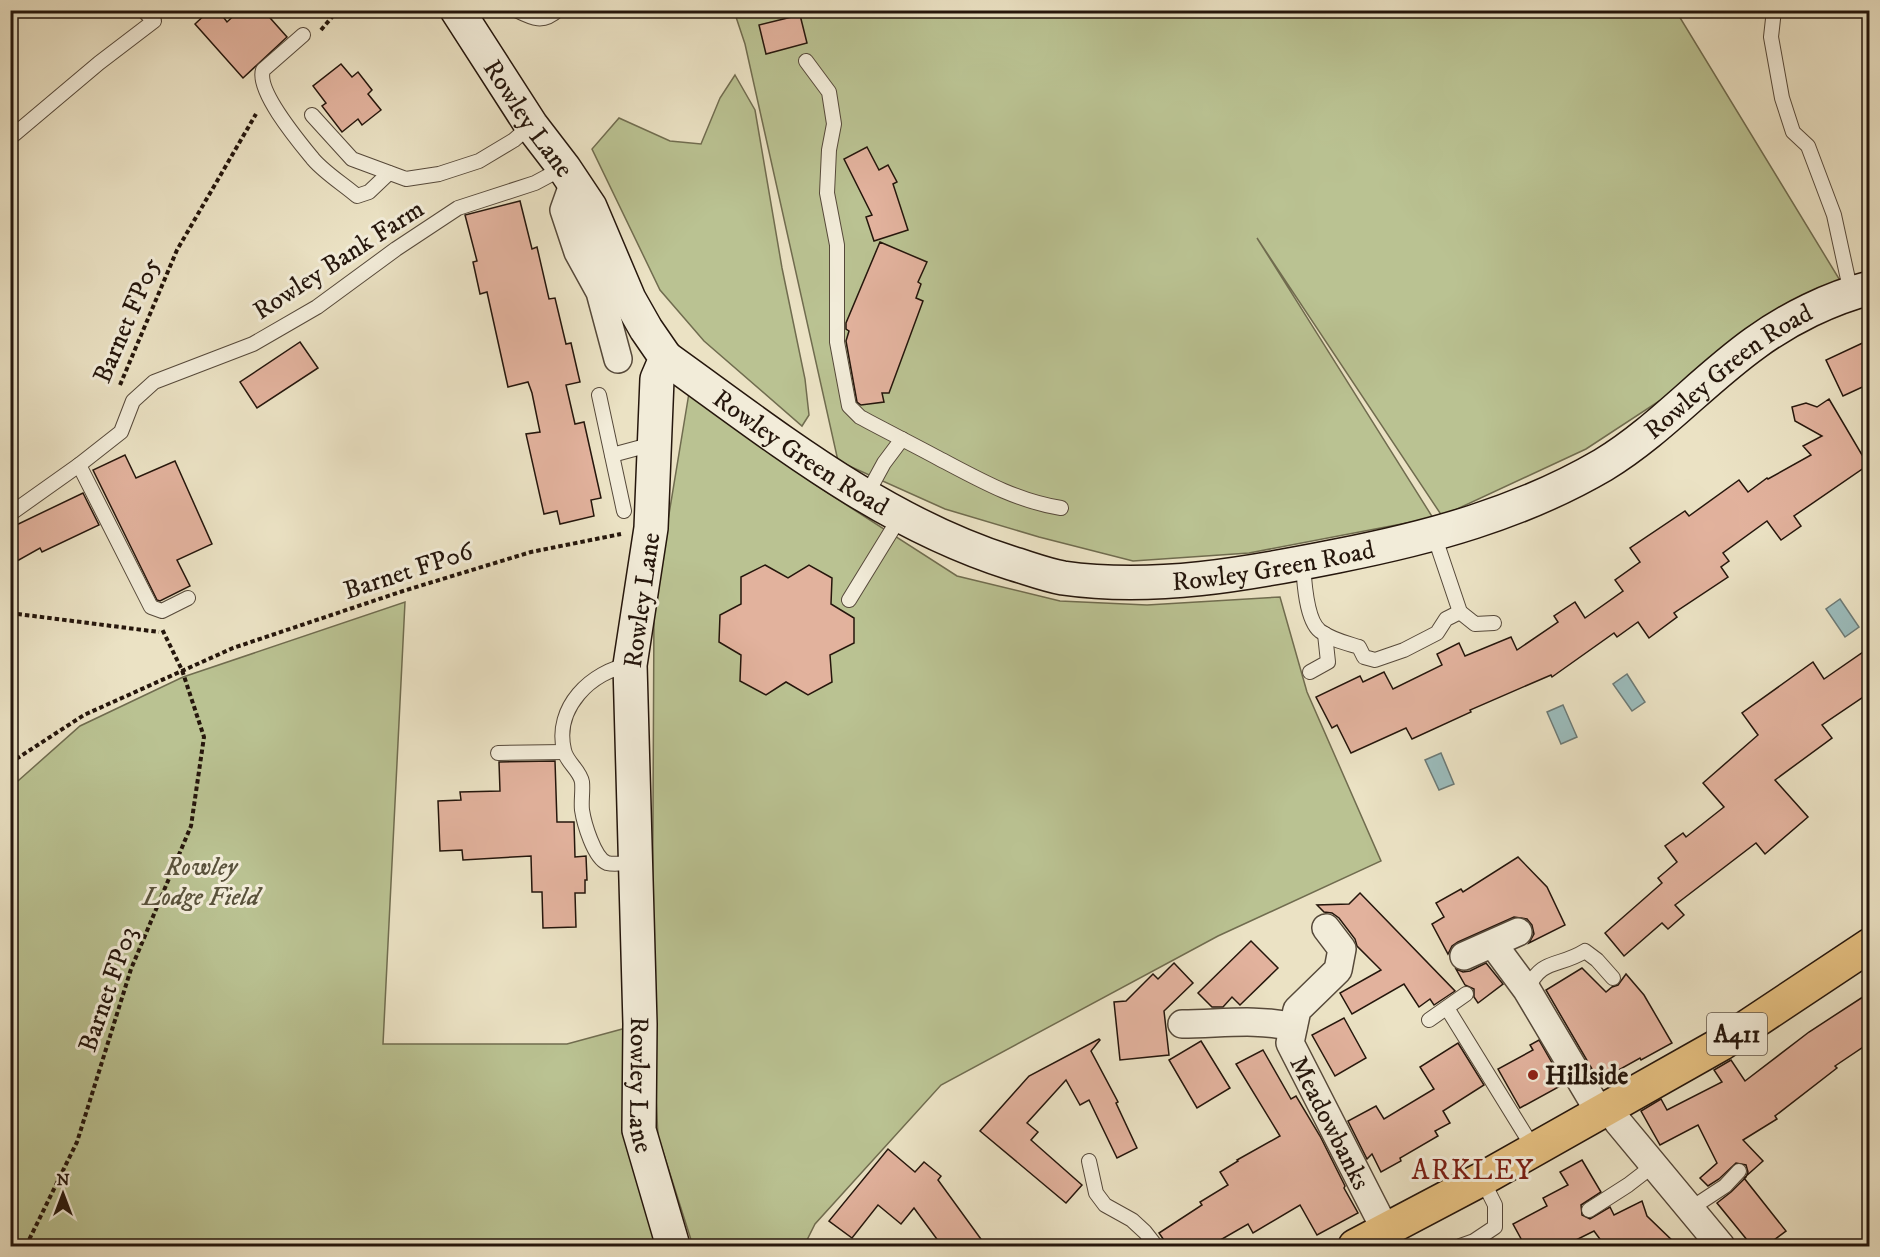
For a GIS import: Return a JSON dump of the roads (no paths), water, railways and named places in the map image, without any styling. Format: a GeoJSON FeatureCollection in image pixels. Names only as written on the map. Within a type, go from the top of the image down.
{"type":"FeatureCollection","features":[{"type":"Feature","properties":{"kind":"main road","name":"A411"},"geometry":{"type":"LineString","coordinates":[[1355,1246],[1482,1179],[1721,1044],[1869,945]]}},
{"type":"Feature","properties":{"kind":"street","name":"Rowley Lane"},"geometry":{"type":"LineString","coordinates":[[457,10],[531,124],[590,207],[629,298],[646,329],[666,358],[657,379],[651,528],[630,665],[640,1024],[639,1130],[673,1246]]}},
{"type":"Feature","properties":{"kind":"street"},"geometry":{"type":"LineString","coordinates":[[569,175],[564,210],[578,252],[600,292],[618,358]]}},
{"type":"Feature","properties":{"kind":"street","name":"Rowley Green Road"},"geometry":{"type":"LineString","coordinates":[[666,358],[813,462],[900,517],[945,539],[1058,577],[1124,583],[1197,579],[1303,563],[1434,535],[1510,509],[1568,483],[1631,447],[1755,342],[1817,307],[1860,290]]}},
{"type":"Feature","properties":{"kind":"street","name":"Meadowbanks"},"geometry":{"type":"LineString","coordinates":[[1326,928],[1342,949],[1338,970],[1297,1010],[1290,1043],[1384,1229]]}},
{"type":"Feature","properties":{"kind":"street"},"geometry":{"type":"LineString","coordinates":[[1464,956],[1518,932]]}},
{"type":"Feature","properties":{"kind":"street"},"geometry":{"type":"LineString","coordinates":[[1492,944],[1527,990],[1604,1110],[1654,1165],[1721,1246]]}},
{"type":"Feature","properties":{"kind":"street"},"geometry":{"type":"LineString","coordinates":[[1182,1024],[1226,1024],[1249,1020],[1293,1027]]}},
{"type":"Feature","properties":{"kind":"lane"},"geometry":{"type":"LineString","coordinates":[[10,138],[153,21],[143,10]]}},
{"type":"Feature","properties":{"kind":"lane"},"geometry":{"type":"LineString","coordinates":[[516,10],[534,20],[551,16],[558,10]]}},
{"type":"Feature","properties":{"kind":"lane"},"geometry":{"type":"LineString","coordinates":[[1774,10],[1771,37],[1782,98],[1793,132],[1808,146],[1860,290]]}},
{"type":"Feature","properties":{"kind":"lane"},"geometry":{"type":"LineString","coordinates":[[309,35],[263,70],[262,81],[276,110],[315,161],[357,195],[369,192],[389,173]]}},
{"type":"Feature","properties":{"kind":"lane"},"geometry":{"type":"LineString","coordinates":[[807,61],[829,93],[834,124],[829,150],[827,193],[837,245],[837,342],[849,406],[860,417],[1015,497],[1061,508]]}},
{"type":"Feature","properties":{"kind":"lane"},"geometry":{"type":"LineString","coordinates":[[312,115],[352,159],[406,179],[439,174],[479,161],[514,140],[531,124]]}},
{"type":"Feature","properties":{"kind":"lane","name":"Rowley Bank Farm"},"geometry":{"type":"LineString","coordinates":[[10,514],[121,432],[133,401],[153,382],[253,344],[316,308],[396,249],[458,208],[534,183],[569,175]]}},
{"type":"Feature","properties":{"kind":"lane"},"geometry":{"type":"LineString","coordinates":[[599,395],[624,511]]}},
{"type":"Feature","properties":{"kind":"lane"},"geometry":{"type":"LineString","coordinates":[[866,496],[884,463],[902,439]]}},
{"type":"Feature","properties":{"kind":"lane"},"geometry":{"type":"LineString","coordinates":[[612,455],[654,444]]}},
{"type":"Feature","properties":{"kind":"lane"},"geometry":{"type":"LineString","coordinates":[[79,465],[152,607],[162,611],[188,598]]}},
{"type":"Feature","properties":{"kind":"lane"},"geometry":{"type":"LineString","coordinates":[[849,600],[900,517]]}},
{"type":"Feature","properties":{"kind":"lane"},"geometry":{"type":"LineString","coordinates":[[1434,535],[1460,612],[1475,624],[1494,622]]}},
{"type":"Feature","properties":{"kind":"lane"},"geometry":{"type":"LineString","coordinates":[[1303,563],[1306,601],[1318,629],[1336,640],[1359,647],[1364,657],[1375,660],[1404,650],[1437,633],[1446,619],[1460,612]]}},
{"type":"Feature","properties":{"kind":"lane"},"geometry":{"type":"LineString","coordinates":[[1310,672],[1328,662],[1325,634]]}},
{"type":"Feature","properties":{"kind":"lane"},"geometry":{"type":"LineString","coordinates":[[630,665],[599,675],[585,687],[567,711],[562,733],[564,752],[582,779],[582,809],[589,836],[601,859],[609,864],[635,862]]}},
{"type":"Feature","properties":{"kind":"lane"},"geometry":{"type":"LineString","coordinates":[[498,753],[564,752]]}},
{"type":"Feature","properties":{"kind":"lane"},"geometry":{"type":"LineString","coordinates":[[1527,990],[1534,975],[1549,964],[1560,963],[1585,951],[1597,960],[1613,978]]}},
{"type":"Feature","properties":{"kind":"lane"},"geometry":{"type":"LineString","coordinates":[[1429,1020],[1466,994]]}},
{"type":"Feature","properties":{"kind":"lane"},"geometry":{"type":"LineString","coordinates":[[1447,1008],[1535,1149]]}},
{"type":"Feature","properties":{"kind":"lane"},"geometry":{"type":"LineString","coordinates":[[1089,1161],[1096,1193],[1105,1205],[1132,1220],[1156,1246]]}},
{"type":"Feature","properties":{"kind":"lane"},"geometry":{"type":"LineString","coordinates":[[1589,1210],[1654,1165]]}},
{"type":"Feature","properties":{"kind":"lane"},"geometry":{"type":"LineString","coordinates":[[1690,1209],[1725,1186],[1739,1171]]}},
{"type":"Feature","properties":{"kind":"lane"},"geometry":{"type":"LineString","coordinates":[[1460,1246],[1474,1241],[1495,1227],[1495,1205],[1482,1179]]}},
{"type":"Feature","properties":{"kind":"water"},"geometry":{"type":"Polygon","coordinates":[[[1840,599],[1859,627],[1845,637],[1826,609],[1840,599]]]}},
{"type":"Feature","properties":{"kind":"water"},"geometry":{"type":"Polygon","coordinates":[[[1627,674],[1645,702],[1632,711],[1613,684],[1627,674]]]}},
{"type":"Feature","properties":{"kind":"water"},"geometry":{"type":"Polygon","coordinates":[[[1563,705],[1577,737],[1561,744],[1547,712],[1563,705]]]}},
{"type":"Feature","properties":{"kind":"water"},"geometry":{"type":"Polygon","coordinates":[[[1441,753],[1454,784],[1439,790],[1425,760],[1441,753]]]}},
{"type":"Feature","properties":{"kind":"place","name":"Hillside"},"geometry":{"type":"Point","coordinates":[1533,1075]}},
{"type":"Feature","properties":{"kind":"district","name":"ARKLEY"},"geometry":{"type":"Point","coordinates":[1473,1169]}},
{"type":"Feature","properties":{"kind":"park label","name":"Rowley Lodge Field"},"geometry":{"type":"Point","coordinates":[201,881]}}]}
